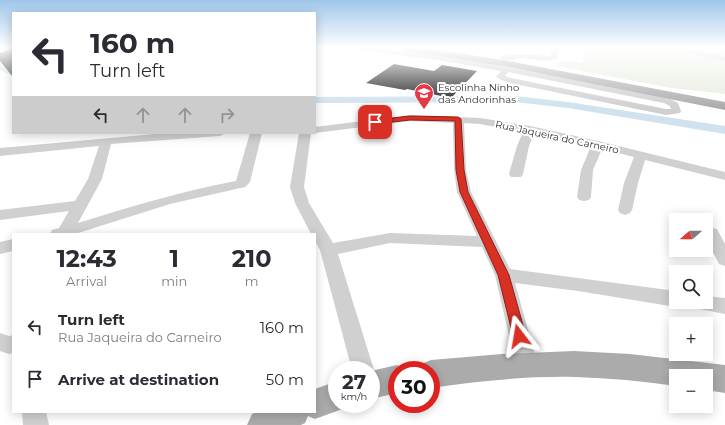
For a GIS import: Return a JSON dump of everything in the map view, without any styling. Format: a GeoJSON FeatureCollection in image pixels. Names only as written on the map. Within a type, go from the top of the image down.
{"type":"FeatureCollection","features":[{"type":"Feature","properties":{"kind":"main road"},"geometry":{"type":"LineString","coordinates":[[528,68],[725,106]]}},
{"type":"Feature","properties":{"kind":"main road"},"geometry":{"type":"LineString","coordinates":[[556,68],[674,90],[725,97]]}},
{"type":"Feature","properties":{"kind":"main road"},"geometry":{"type":"LineString","coordinates":[[440,373],[527,366],[574,364],[674,371],[725,379]]}},
{"type":"Feature","properties":{"kind":"main road"},"geometry":{"type":"LineString","coordinates":[[316,404],[328,399]]}},
{"type":"Feature","properties":{"kind":"main road"},"geometry":{"type":"LineString","coordinates":[[263,425],[292,413]]}},
{"type":"Feature","properties":{"kind":"street"},"geometry":{"type":"LineString","coordinates":[[493,68],[506,70],[667,101],[676,105],[676,111],[666,112],[500,77],[506,70]]}},
{"type":"Feature","properties":{"kind":"street","name":"Rua Jaqueira do Carneiro"},"geometry":{"type":"LineString","coordinates":[[316,130],[396,119],[458,119],[530,129],[598,144],[725,176]]}},
{"type":"Feature","properties":{"kind":"street"},"geometry":{"type":"LineString","coordinates":[[458,119],[460,170],[464,192],[504,275],[527,366]]}},
{"type":"Feature","properties":{"kind":"street"},"geometry":{"type":"LineString","coordinates":[[516,174],[523,146],[530,129]]}},
{"type":"Feature","properties":{"kind":"street"},"geometry":{"type":"LineString","coordinates":[[0,152],[106,141],[206,134]]}},
{"type":"Feature","properties":{"kind":"street"},"geometry":{"type":"LineString","coordinates":[[61,233],[165,201],[199,192],[237,185],[243,182],[256,134]]}},
{"type":"Feature","properties":{"kind":"street"},"geometry":{"type":"LineString","coordinates":[[305,134],[297,187],[302,203],[328,250],[361,361]]}},
{"type":"Feature","properties":{"kind":"street"},"geometry":{"type":"LineString","coordinates":[[61,233],[81,205],[95,179],[106,141]]}},
{"type":"Feature","properties":{"kind":"street"},"geometry":{"type":"LineString","coordinates":[[584,197],[587,170],[598,144]]}},
{"type":"Feature","properties":{"kind":"street"},"geometry":{"type":"LineString","coordinates":[[625,210],[631,183],[641,155]]}},
{"type":"Feature","properties":{"kind":"street"},"geometry":{"type":"LineString","coordinates":[[0,215],[81,205]]}},
{"type":"Feature","properties":{"kind":"street"},"geometry":{"type":"LineString","coordinates":[[713,237],[725,260]]}},
{"type":"Feature","properties":{"kind":"street"},"geometry":{"type":"LineString","coordinates":[[328,250],[390,238],[488,242]]}},
{"type":"Feature","properties":{"kind":"street"},"geometry":{"type":"LineString","coordinates":[[0,248],[12,245]]}},
{"type":"Feature","properties":{"kind":"street"},"geometry":{"type":"LineString","coordinates":[[504,275],[578,284],[669,298]]}},
{"type":"Feature","properties":{"kind":"street"},"geometry":{"type":"LineString","coordinates":[[713,304],[725,306]]}},
{"type":"Feature","properties":{"kind":"street"},"geometry":{"type":"LineString","coordinates":[[0,342],[12,344]]}},
{"type":"Feature","properties":{"kind":"street"},"geometry":{"type":"LineString","coordinates":[[34,413],[36,425]]}},
{"type":"Feature","properties":{"kind":"shaded area"},"geometry":{"type":"Polygon","coordinates":[[[566,68],[725,68],[725,94],[672,88],[566,68]]]}},
{"type":"Feature","properties":{"kind":"building"},"geometry":{"type":"Polygon","coordinates":[[[6,68],[12,68],[12,76],[6,68]]]}},
{"type":"Feature","properties":{"kind":"building"},"geometry":{"type":"Polygon","coordinates":[[[388,68],[416,68],[434,71],[438,68],[459,68],[477,71],[451,98],[407,89],[405,90],[366,83],[388,68]]]}},
{"type":"Feature","properties":{"kind":"waterway"},"geometry":{"type":"LineString","coordinates":[[2,68],[12,73]]}},
{"type":"Feature","properties":{"kind":"waterway"},"geometry":{"type":"LineString","coordinates":[[316,100],[515,99],[542,101],[725,130]]}},
{"type":"Feature","properties":{"kind":"place","name":"Escolinha Ninho das Andorinhas"},"geometry":{"type":"Point","coordinates":[424,110]}},
{"type":"Feature","properties":{"kind":"route"},"geometry":{"type":"LineString","coordinates":[[375,122],[410,118],[458,119],[460,170],[464,192],[474,216],[504,275],[519,336]]}}]}
